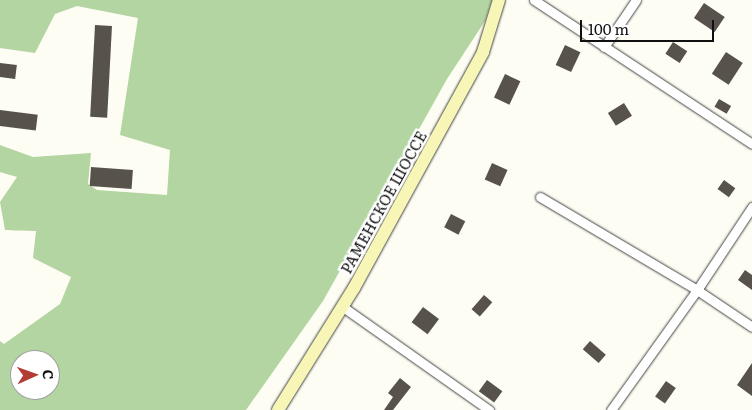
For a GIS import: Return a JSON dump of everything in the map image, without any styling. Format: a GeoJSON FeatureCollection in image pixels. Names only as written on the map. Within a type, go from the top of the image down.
{"type":"FeatureCollection","features":[{"type":"Feature","properties":{"kind":"main road","name":"РАМЕНСКОЕ ШОССЕ"},"geometry":{"type":"LineString","coordinates":[[278,410],[343,307],[483,52],[499,0]]}},
{"type":"Feature","properties":{"kind":"street"},"geometry":{"type":"LineString","coordinates":[[534,0],[752,144]]}},
{"type":"Feature","properties":{"kind":"street"},"geometry":{"type":"LineString","coordinates":[[604,47],[636,0]]}},
{"type":"Feature","properties":{"kind":"street"},"geometry":{"type":"LineString","coordinates":[[540,197],[697,290],[752,327]]}},
{"type":"Feature","properties":{"kind":"street"},"geometry":{"type":"LineString","coordinates":[[611,410],[697,290],[752,207]]}},
{"type":"Feature","properties":{"kind":"street"},"geometry":{"type":"LineString","coordinates":[[343,307],[489,410]]}},
{"type":"Feature","properties":{"kind":"green space"},"geometry":{"type":"Polygon","coordinates":[[[0,0],[492,0],[485,21],[447,79],[323,301],[246,410],[0,410],[0,341],[4,344],[60,304],[71,277],[33,258],[36,231],[5,230],[0,202],[17,177],[0,172],[0,145],[33,157],[91,153],[88,184],[97,190],[167,195],[170,150],[120,135],[138,18],[77,6],[55,14],[35,53],[0,48],[0,0]]]}},
{"type":"Feature","properties":{"kind":"building"},"geometry":{"type":"Polygon","coordinates":[[[704,3],[725,17],[715,32],[694,18],[704,3]]]}},
{"type":"Feature","properties":{"kind":"building"},"geometry":{"type":"Polygon","coordinates":[[[95,25],[112,26],[107,118],[90,117],[95,25]]]}},
{"type":"Feature","properties":{"kind":"building"},"geometry":{"type":"Polygon","coordinates":[[[673,42],[687,51],[680,63],[665,54],[673,42]]]}},
{"type":"Feature","properties":{"kind":"building"},"geometry":{"type":"Polygon","coordinates":[[[565,45],[580,52],[571,72],[556,65],[565,45]]]}},
{"type":"Feature","properties":{"kind":"building"},"geometry":{"type":"Polygon","coordinates":[[[726,52],[743,63],[729,85],[712,74],[726,52]]]}},
{"type":"Feature","properties":{"kind":"building"},"geometry":{"type":"Polygon","coordinates":[[[0,63],[17,65],[15,79],[0,77],[0,63]]]}},
{"type":"Feature","properties":{"kind":"building"},"geometry":{"type":"Polygon","coordinates":[[[505,74],[520,81],[509,105],[494,98],[505,74]]]}},
{"type":"Feature","properties":{"kind":"building"},"geometry":{"type":"Polygon","coordinates":[[[719,99],[731,106],[727,114],[714,107],[719,99]]]}},
{"type":"Feature","properties":{"kind":"building"},"geometry":{"type":"Polygon","coordinates":[[[624,103],[632,116],[616,126],[608,113],[624,103]]]}},
{"type":"Feature","properties":{"kind":"building"},"geometry":{"type":"Polygon","coordinates":[[[0,110],[38,115],[36,131],[0,126],[0,110]]]}},
{"type":"Feature","properties":{"kind":"building"},"geometry":{"type":"Polygon","coordinates":[[[492,163],[508,170],[500,186],[485,179],[492,163]]]}},
{"type":"Feature","properties":{"kind":"building"},"geometry":{"type":"Polygon","coordinates":[[[91,167],[133,170],[132,189],[90,186],[91,167]]]}},
{"type":"Feature","properties":{"kind":"building"},"geometry":{"type":"Polygon","coordinates":[[[724,180],[735,188],[729,197],[718,189],[724,180]]]}},
{"type":"Feature","properties":{"kind":"building"},"geometry":{"type":"Polygon","coordinates":[[[451,214],[465,221],[458,235],[444,227],[451,214]]]}},
{"type":"Feature","properties":{"kind":"building"},"geometry":{"type":"Polygon","coordinates":[[[745,270],[752,275],[752,290],[738,280],[745,270]]]}},
{"type":"Feature","properties":{"kind":"building"},"geometry":{"type":"Polygon","coordinates":[[[484,295],[492,302],[480,317],[472,309],[484,295]]]}},
{"type":"Feature","properties":{"kind":"building"},"geometry":{"type":"Polygon","coordinates":[[[423,307],[439,319],[428,334],[412,322],[423,307]]]}},
{"type":"Feature","properties":{"kind":"building"},"geometry":{"type":"Polygon","coordinates":[[[590,341],[606,355],[599,363],[583,349],[590,341]]]}},
{"type":"Feature","properties":{"kind":"building"},"geometry":{"type":"Polygon","coordinates":[[[752,363],[752,396],[737,385],[752,363]]]}},
{"type":"Feature","properties":{"kind":"building"},"geometry":{"type":"Polygon","coordinates":[[[400,378],[411,387],[393,410],[384,410],[393,397],[388,393],[400,378]]]}},
{"type":"Feature","properties":{"kind":"building"},"geometry":{"type":"Polygon","coordinates":[[[487,380],[502,391],[494,402],[479,391],[487,380]]]}},
{"type":"Feature","properties":{"kind":"building"},"geometry":{"type":"Polygon","coordinates":[[[666,381],[676,388],[665,403],[655,397],[666,381]]]}}]}
